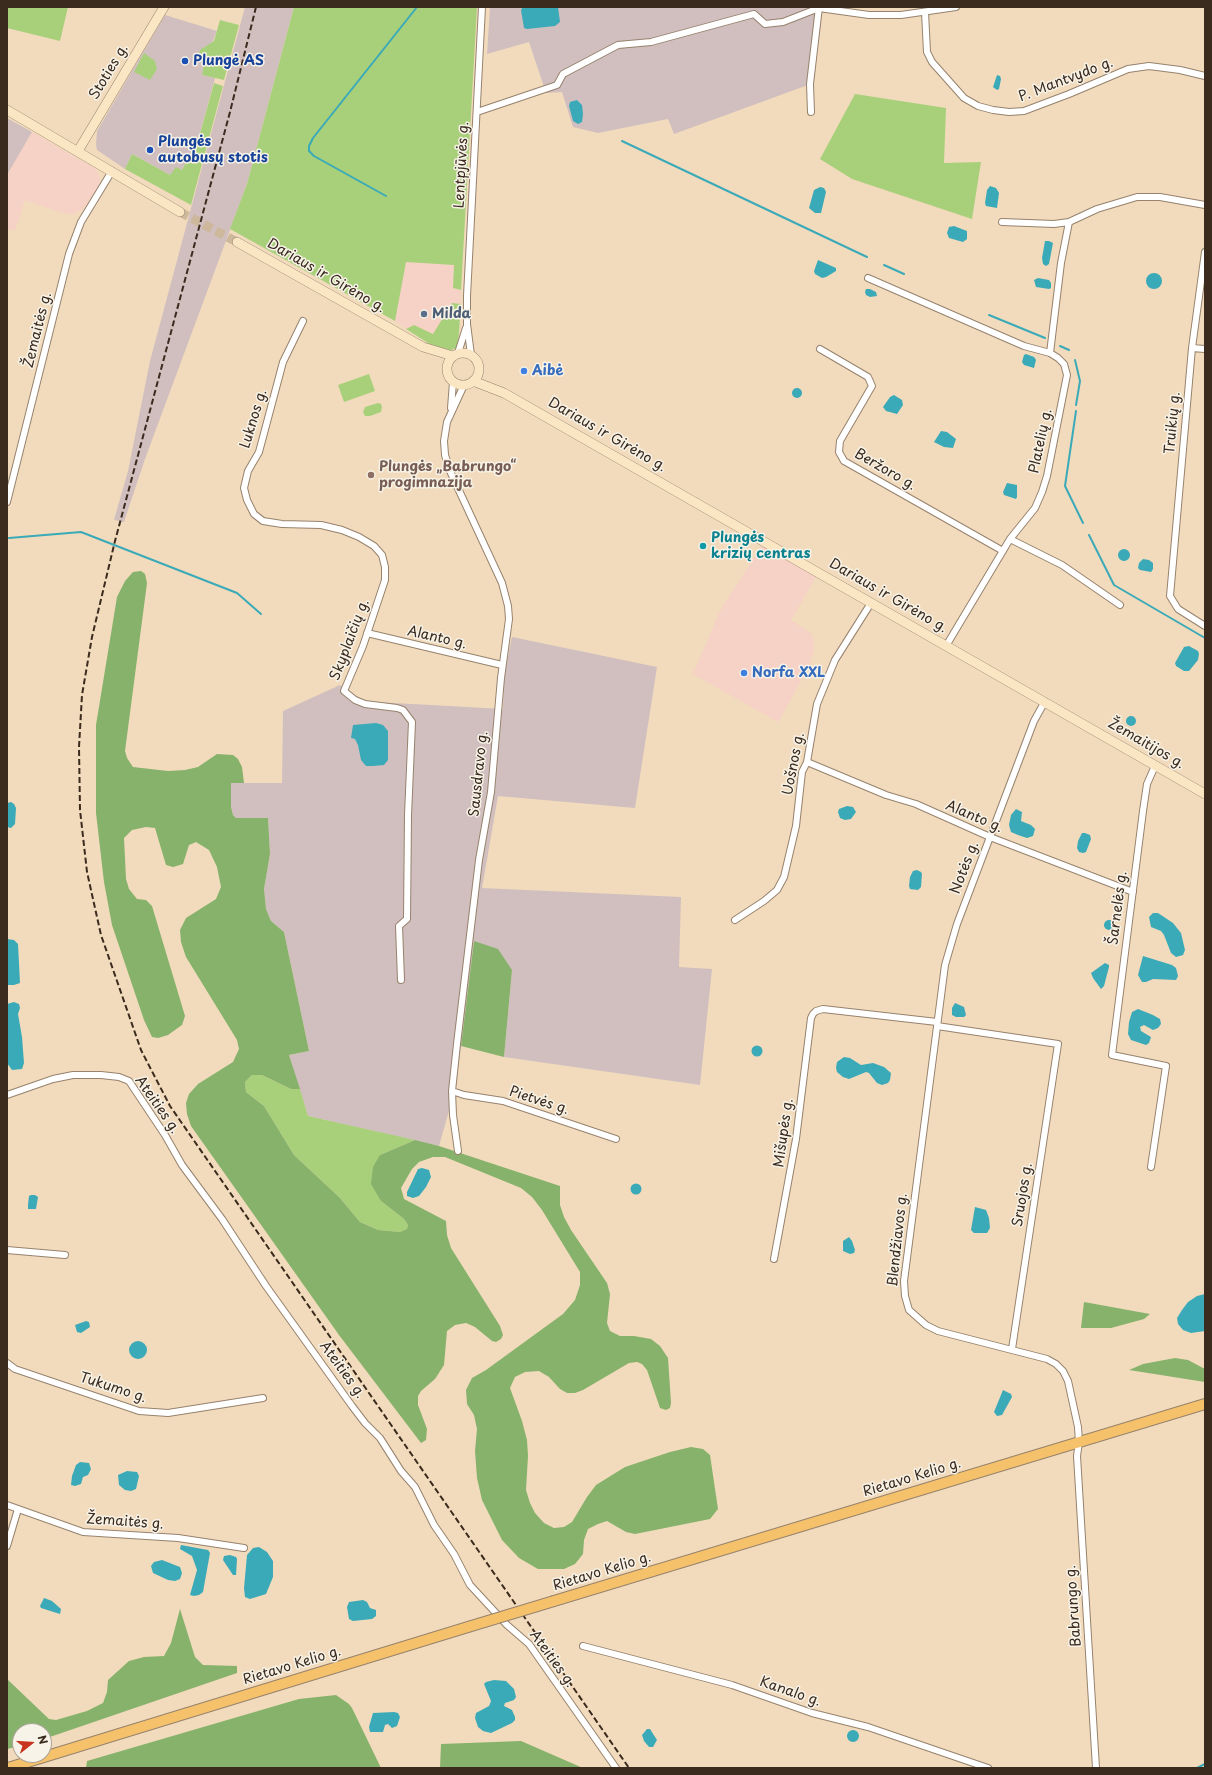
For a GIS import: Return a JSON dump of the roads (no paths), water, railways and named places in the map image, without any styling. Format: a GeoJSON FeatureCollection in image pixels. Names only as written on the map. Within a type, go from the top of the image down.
{"type":"FeatureCollection","features":[{"type":"Feature","properties":{"kind":"main road","name":"Stoties g."},"geometry":{"type":"LineString","coordinates":[[78,151],[164,7]]}},
{"type":"Feature","properties":{"kind":"main road"},"geometry":{"type":"LineString","coordinates":[[7,110],[180,212]]}},
{"type":"Feature","properties":{"kind":"main road","name":"Dariaus ir Girėno g."},"geometry":{"type":"LineString","coordinates":[[237,242],[423,347],[446,367],[448,375],[453,382]]}},
{"type":"Feature","properties":{"kind":"main road","name":"Dariaus ir Girėno g."},"geometry":{"type":"LineString","coordinates":[[423,347],[456,355],[465,353],[471,355],[477,362],[479,371],[502,392]]}},
{"type":"Feature","properties":{"kind":"main road"},"geometry":{"type":"LineString","coordinates":[[446,367],[449,360],[456,355]]}},
{"type":"Feature","properties":{"kind":"main road"},"geometry":{"type":"LineString","coordinates":[[453,382],[464,385],[474,381],[479,371]]}},
{"type":"Feature","properties":{"kind":"main road","name":"Dariaus ir Girėno g."},"geometry":{"type":"LineString","coordinates":[[474,381],[502,392],[1044,703],[1094,730]]}},
{"type":"Feature","properties":{"kind":"main road","name":"Žemaitijos g."},"geometry":{"type":"LineString","coordinates":[[1094,730],[1205,794]]}},
{"type":"Feature","properties":{"kind":"main road","name":"Rietavo Kelio g."},"geometry":{"type":"LineString","coordinates":[[8,1768],[1205,1404]]}},
{"type":"Feature","properties":{"kind":"street","name":"Lentpjūvės g."},"geometry":{"type":"LineString","coordinates":[[471,355],[467,324],[482,7]]}},
{"type":"Feature","properties":{"kind":"street"},"geometry":{"type":"LineString","coordinates":[[477,112],[557,85],[563,74],[618,45],[651,42],[754,14],[765,24],[783,22],[819,7],[869,15],[901,15],[956,7]]}},
{"type":"Feature","properties":{"kind":"street"},"geometry":{"type":"LineString","coordinates":[[811,112],[810,84],[819,7]]}},
{"type":"Feature","properties":{"kind":"street","name":"P. Mantvydo g."},"geometry":{"type":"LineString","coordinates":[[926,12],[927,52],[932,62],[964,98],[978,106],[993,110],[1009,112],[1024,111],[1128,69],[1149,66],[1180,70],[1205,76]]}},
{"type":"Feature","properties":{"kind":"street","name":"Žemaitės g."},"geometry":{"type":"LineString","coordinates":[[7,502],[69,254],[81,222],[112,171]]}},
{"type":"Feature","properties":{"kind":"street"},"geometry":{"type":"LineString","coordinates":[[1002,222],[1054,224],[1069,222],[1097,209],[1137,197],[1160,197],[1205,205]]}},
{"type":"Feature","properties":{"kind":"street"},"geometry":{"type":"LineString","coordinates":[[868,278],[1024,346],[1050,353],[1061,263],[1069,222]]}},
{"type":"Feature","properties":{"kind":"street","name":"Truikių g."},"geometry":{"type":"LineString","coordinates":[[1205,252],[1192,348],[1170,596],[1178,609],[1205,626]]}},
{"type":"Feature","properties":{"kind":"street","name":"Luknos g."},"geometry":{"type":"LineString","coordinates":[[263,521],[254,514],[247,500],[244,488],[258,452],[283,362],[304,321]]}},
{"type":"Feature","properties":{"kind":"street","name":"Lentpjūvės g."},"geometry":{"type":"LineString","coordinates":[[456,355],[467,324]]}},
{"type":"Feature","properties":{"kind":"street","name":"Beržoro g."},"geometry":{"type":"LineString","coordinates":[[820,348],[868,377],[872,386],[840,441],[839,452],[844,461],[1003,552]]}},
{"type":"Feature","properties":{"kind":"street"},"geometry":{"type":"LineString","coordinates":[[1192,348],[1205,349]]}},
{"type":"Feature","properties":{"kind":"street","name":"Platelių g."},"geometry":{"type":"LineString","coordinates":[[946,646],[1010,539],[1035,508],[1042,492],[1047,476],[1067,375],[1064,364],[1050,353]]}},
{"type":"Feature","properties":{"kind":"street","name":"Sausdravo g."},"geometry":{"type":"LineString","coordinates":[[453,382],[451,411],[444,441],[447,462],[502,583],[508,606],[509,629],[502,665],[491,792],[479,860],[452,1090],[452,1115],[458,1151]]}},
{"type":"Feature","properties":{"kind":"street","name":"Sausdravo g."},"geometry":{"type":"LineString","coordinates":[[451,411],[464,385]]}},
{"type":"Feature","properties":{"kind":"street","name":"Skyplaičių g."},"geometry":{"type":"LineString","coordinates":[[263,521],[282,524],[321,525],[342,530],[374,546],[382,555],[385,567],[384,580],[363,646],[344,691],[355,700],[366,704],[403,710],[412,722],[413,729],[408,815],[407,919],[399,926],[401,980]]}},
{"type":"Feature","properties":{"kind":"street"},"geometry":{"type":"LineString","coordinates":[[1010,539],[1062,565],[1120,605]]}},
{"type":"Feature","properties":{"kind":"street","name":"Uošnos g."},"geometry":{"type":"LineString","coordinates":[[735,920],[764,901],[777,890],[784,877],[796,826],[802,772],[807,762],[817,704],[835,660],[871,603]]}},
{"type":"Feature","properties":{"kind":"street","name":"Alanto g."},"geometry":{"type":"LineString","coordinates":[[367,633],[502,665]]}},
{"type":"Feature","properties":{"kind":"street","name":"Notės g."},"geometry":{"type":"LineString","coordinates":[[937,1024],[945,965],[957,924],[1034,721],[1044,703]]}},
{"type":"Feature","properties":{"kind":"street","name":"Alanto g."},"geometry":{"type":"LineString","coordinates":[[807,762],[866,788],[916,804],[990,837],[1133,892]]}},
{"type":"Feature","properties":{"kind":"street","name":"Šarnelės g."},"geometry":{"type":"LineString","coordinates":[[1151,1167],[1166,1066],[1112,1055],[1143,810],[1147,784],[1155,766]]}},
{"type":"Feature","properties":{"kind":"street","name":"Mišupės g."},"geometry":{"type":"LineString","coordinates":[[774,1259],[796,1139],[811,1018],[816,1011],[829,1010],[937,1024]]}},
{"type":"Feature","properties":{"kind":"street","name":"Sruojos g."},"geometry":{"type":"LineString","coordinates":[[937,1024],[1058,1044],[1012,1349]]}},
{"type":"Feature","properties":{"kind":"street","name":"Blendžiavos g."},"geometry":{"type":"LineString","coordinates":[[937,1024],[905,1267],[905,1296],[909,1310],[926,1325],[938,1331],[1012,1349],[1047,1359],[1056,1364],[1063,1371],[1068,1381],[1078,1427],[1079,1442]]}},
{"type":"Feature","properties":{"kind":"street","name":"Ateities g."},"geometry":{"type":"LineString","coordinates":[[7,1095],[53,1079],[73,1075],[113,1076],[129,1082],[165,1135],[182,1165],[222,1219],[266,1286],[352,1406],[365,1423],[380,1438],[401,1471],[415,1487],[434,1525],[454,1554],[470,1585],[507,1624],[529,1644],[616,1768]]}},
{"type":"Feature","properties":{"kind":"street","name":"Pietvės g."},"geometry":{"type":"LineString","coordinates":[[452,1090],[464,1095],[503,1101],[616,1139]]}},
{"type":"Feature","properties":{"kind":"street"},"geometry":{"type":"LineString","coordinates":[[7,1250],[66,1255]]}},
{"type":"Feature","properties":{"kind":"street","name":"Tukumo g."},"geometry":{"type":"LineString","coordinates":[[7,1363],[15,1369],[139,1411],[168,1413],[263,1398]]}},
{"type":"Feature","properties":{"kind":"street","name":"Babrungo g."},"geometry":{"type":"LineString","coordinates":[[1079,1442],[1077,1456],[1096,1768]]}},
{"type":"Feature","properties":{"kind":"street","name":"Žemaitės g."},"geometry":{"type":"LineString","coordinates":[[7,1505],[83,1532],[178,1538],[244,1548]]}},
{"type":"Feature","properties":{"kind":"street"},"geometry":{"type":"LineString","coordinates":[[7,1546],[18,1509]]}},
{"type":"Feature","properties":{"kind":"street","name":"Kanalo g."},"geometry":{"type":"LineString","coordinates":[[583,1646],[732,1685],[812,1713],[868,1727],[988,1768]]}},
{"type":"Feature","properties":{"kind":"water"},"geometry":{"type":"Polygon","coordinates":[[[523,7],[558,7],[560,22],[555,26],[524,28],[521,10],[523,7]]]}},
{"type":"Feature","properties":{"kind":"water"},"geometry":{"type":"Polygon","coordinates":[[[997,75],[1000,76],[1001,79],[999,89],[997,90],[993,87],[997,75]]]}},
{"type":"Feature","properties":{"kind":"water"},"geometry":{"type":"Polygon","coordinates":[[[577,100],[582,105],[583,114],[582,122],[578,124],[573,121],[569,106],[570,102],[577,100]]]}},
{"type":"Feature","properties":{"kind":"water"},"geometry":{"type":"Polygon","coordinates":[[[990,186],[996,188],[999,193],[997,208],[986,206],[985,203],[987,190],[990,186]]]}},
{"type":"Feature","properties":{"kind":"water"},"geometry":{"type":"Polygon","coordinates":[[[820,187],[824,188],[826,192],[821,213],[815,213],[809,208],[814,190],[820,187]]]}},
{"type":"Feature","properties":{"kind":"water"},"geometry":{"type":"Polygon","coordinates":[[[954,226],[967,231],[967,239],[963,242],[949,238],[947,233],[949,227],[954,226]]]}},
{"type":"Feature","properties":{"kind":"water"},"geometry":{"type":"Polygon","coordinates":[[[1045,241],[1053,243],[1049,264],[1046,266],[1043,264],[1042,258],[1045,241]]]}},
{"type":"Feature","properties":{"kind":"water"},"geometry":{"type":"Polygon","coordinates":[[[818,260],[836,268],[836,271],[822,278],[815,274],[814,271],[818,260]]]}},
{"type":"Feature","properties":{"kind":"water"},"geometry":{"type":"Polygon","coordinates":[[[1151,273],[1157,273],[1162,278],[1160,287],[1157,289],[1151,289],[1146,284],[1146,278],[1151,273]]]}},
{"type":"Feature","properties":{"kind":"water"},"geometry":{"type":"Polygon","coordinates":[[[1038,278],[1049,280],[1051,283],[1051,288],[1036,287],[1034,280],[1038,278]]]}},
{"type":"Feature","properties":{"kind":"water"},"geometry":{"type":"Polygon","coordinates":[[[866,289],[876,292],[877,296],[870,297],[866,295],[866,289]]]}},
{"type":"Feature","properties":{"kind":"water"},"geometry":{"type":"Polygon","coordinates":[[[1026,354],[1034,357],[1036,360],[1034,368],[1024,365],[1022,362],[1024,355],[1026,354]]]}},
{"type":"Feature","properties":{"kind":"water"},"geometry":{"type":"Polygon","coordinates":[[[795,388],[799,388],[801,389],[801,397],[795,398],[792,395],[792,391],[795,388]]]}},
{"type":"Feature","properties":{"kind":"water"},"geometry":{"type":"Polygon","coordinates":[[[894,395],[902,400],[903,405],[897,414],[886,411],[883,407],[890,397],[894,395]]]}},
{"type":"Feature","properties":{"kind":"water"},"geometry":{"type":"Polygon","coordinates":[[[941,431],[947,432],[956,439],[953,448],[944,447],[934,442],[941,431]]]}},
{"type":"Feature","properties":{"kind":"water"},"geometry":{"type":"Polygon","coordinates":[[[1007,483],[1017,485],[1016,499],[1004,495],[1003,492],[1007,483]]]}},
{"type":"Feature","properties":{"kind":"water"},"geometry":{"type":"Polygon","coordinates":[[[1126,549],[1129,550],[1129,560],[1122,561],[1119,560],[1118,553],[1119,550],[1126,549]]]}},
{"type":"Feature","properties":{"kind":"water"},"geometry":{"type":"Polygon","coordinates":[[[1143,559],[1149,560],[1153,563],[1153,569],[1151,572],[1140,570],[1138,568],[1139,563],[1143,559]]]}},
{"type":"Feature","properties":{"kind":"water"},"geometry":{"type":"Polygon","coordinates":[[[1189,646],[1198,651],[1198,660],[1189,671],[1184,671],[1176,666],[1175,663],[1184,647],[1189,646]]]}},
{"type":"Feature","properties":{"kind":"water"},"geometry":{"type":"Polygon","coordinates":[[[1129,716],[1133,716],[1135,717],[1135,725],[1129,726],[1126,723],[1126,719],[1129,716]]]}},
{"type":"Feature","properties":{"kind":"water"},"geometry":{"type":"Polygon","coordinates":[[[376,723],[383,725],[388,731],[388,760],[384,765],[366,766],[361,760],[358,745],[355,739],[351,738],[353,725],[376,723]]]}},
{"type":"Feature","properties":{"kind":"water"},"geometry":{"type":"Polygon","coordinates":[[[11,802],[16,808],[15,824],[11,828],[7,827],[7,803],[11,802]]]}},
{"type":"Feature","properties":{"kind":"water"},"geometry":{"type":"Polygon","coordinates":[[[847,806],[853,807],[856,812],[851,819],[845,820],[840,818],[838,812],[839,809],[847,806]]]}},
{"type":"Feature","properties":{"kind":"water"},"geometry":{"type":"Polygon","coordinates":[[[1016,809],[1022,812],[1021,821],[1031,825],[1035,829],[1033,836],[1027,838],[1011,832],[1009,825],[1011,815],[1016,809]]]}},
{"type":"Feature","properties":{"kind":"water"},"geometry":{"type":"Polygon","coordinates":[[[1082,833],[1090,835],[1091,839],[1086,852],[1083,853],[1079,852],[1077,848],[1078,841],[1082,833]]]}},
{"type":"Feature","properties":{"kind":"water"},"geometry":{"type":"Polygon","coordinates":[[[917,870],[922,874],[921,887],[918,890],[910,889],[910,877],[913,871],[917,870]]]}},
{"type":"Feature","properties":{"kind":"water"},"geometry":{"type":"Polygon","coordinates":[[[1153,913],[1158,913],[1173,923],[1181,933],[1185,950],[1183,955],[1176,957],[1171,953],[1161,931],[1151,927],[1149,917],[1153,913]]]}},
{"type":"Feature","properties":{"kind":"water"},"geometry":{"type":"Polygon","coordinates":[[[1109,920],[1114,925],[1109,930],[1104,925],[1109,920]]]}},
{"type":"Feature","properties":{"kind":"water"},"geometry":{"type":"Polygon","coordinates":[[[7,939],[14,940],[18,944],[20,983],[14,985],[8,985],[7,983],[7,939]]]}},
{"type":"Feature","properties":{"kind":"water"},"geometry":{"type":"Polygon","coordinates":[[[1143,956],[1172,965],[1176,968],[1178,976],[1176,980],[1153,979],[1142,982],[1138,975],[1143,956]]]}},
{"type":"Feature","properties":{"kind":"water"},"geometry":{"type":"Polygon","coordinates":[[[1105,963],[1109,965],[1109,967],[1104,986],[1101,989],[1091,973],[1105,963]]]}},
{"type":"Feature","properties":{"kind":"water"},"geometry":{"type":"Polygon","coordinates":[[[14,1002],[19,1004],[20,1008],[18,1014],[24,1063],[22,1069],[12,1070],[7,1063],[7,1004],[14,1002]]]}},
{"type":"Feature","properties":{"kind":"water"},"geometry":{"type":"Polygon","coordinates":[[[955,1003],[964,1007],[966,1015],[964,1017],[956,1017],[952,1015],[952,1008],[955,1003]]]}},
{"type":"Feature","properties":{"kind":"water"},"geometry":{"type":"Polygon","coordinates":[[[1138,1009],[1160,1019],[1161,1024],[1158,1028],[1153,1030],[1144,1025],[1140,1027],[1141,1031],[1151,1037],[1149,1043],[1146,1045],[1131,1040],[1128,1034],[1132,1012],[1138,1009]]]}},
{"type":"Feature","properties":{"kind":"water"},"geometry":{"type":"Polygon","coordinates":[[[757,1045],[761,1047],[763,1051],[761,1055],[757,1057],[753,1055],[751,1051],[753,1047],[757,1045]]]}},
{"type":"Feature","properties":{"kind":"water"},"geometry":{"type":"Polygon","coordinates":[[[844,1057],[850,1058],[861,1065],[873,1063],[884,1067],[891,1073],[890,1080],[888,1083],[882,1085],[877,1083],[869,1073],[866,1072],[849,1079],[843,1077],[837,1072],[836,1068],[837,1062],[844,1057]]]}},
{"type":"Feature","properties":{"kind":"water"},"geometry":{"type":"Polygon","coordinates":[[[422,1168],[429,1170],[431,1177],[426,1187],[419,1196],[413,1198],[407,1196],[407,1192],[418,1169],[422,1168]]]}},
{"type":"Feature","properties":{"kind":"water"},"geometry":{"type":"Polygon","coordinates":[[[634,1184],[638,1184],[640,1185],[640,1193],[634,1194],[631,1191],[631,1187],[634,1184]]]}},
{"type":"Feature","properties":{"kind":"water"},"geometry":{"type":"Polygon","coordinates":[[[31,1195],[38,1197],[36,1209],[28,1209],[29,1196],[31,1195]]]}},
{"type":"Feature","properties":{"kind":"water"},"geometry":{"type":"Polygon","coordinates":[[[975,1207],[986,1210],[990,1228],[987,1233],[974,1233],[971,1230],[975,1207]]]}},
{"type":"Feature","properties":{"kind":"water"},"geometry":{"type":"Polygon","coordinates":[[[849,1237],[855,1250],[854,1253],[850,1254],[843,1251],[843,1241],[849,1237]]]}},
{"type":"Feature","properties":{"kind":"water"},"geometry":{"type":"Polygon","coordinates":[[[1205,1294],[1205,1331],[1191,1333],[1183,1330],[1178,1324],[1177,1318],[1188,1302],[1197,1296],[1205,1294]]]}},
{"type":"Feature","properties":{"kind":"water"},"geometry":{"type":"Polygon","coordinates":[[[86,1321],[89,1322],[90,1327],[81,1333],[77,1332],[75,1325],[86,1321]]]}},
{"type":"Feature","properties":{"kind":"water"},"geometry":{"type":"Polygon","coordinates":[[[138,1341],[144,1344],[147,1350],[144,1356],[138,1359],[132,1356],[129,1350],[132,1344],[138,1341]]]}},
{"type":"Feature","properties":{"kind":"water"},"geometry":{"type":"Polygon","coordinates":[[[1003,1390],[1011,1394],[1012,1397],[1002,1415],[997,1416],[994,1412],[1003,1390]]]}},
{"type":"Feature","properties":{"kind":"water"},"geometry":{"type":"Polygon","coordinates":[[[80,1462],[89,1463],[91,1469],[88,1475],[83,1477],[81,1484],[75,1486],[71,1485],[72,1476],[76,1465],[80,1462]]]}},
{"type":"Feature","properties":{"kind":"water"},"geometry":{"type":"Polygon","coordinates":[[[127,1471],[137,1472],[139,1476],[136,1489],[131,1491],[125,1490],[119,1485],[118,1475],[127,1471]]]}},
{"type":"Feature","properties":{"kind":"water"},"geometry":{"type":"Polygon","coordinates":[[[181,1545],[208,1550],[210,1553],[203,1592],[199,1595],[190,1595],[197,1570],[192,1556],[180,1549],[181,1545]]]}},
{"type":"Feature","properties":{"kind":"water"},"geometry":{"type":"Polygon","coordinates":[[[259,1547],[267,1552],[273,1561],[273,1577],[266,1594],[250,1599],[245,1597],[244,1588],[247,1555],[253,1548],[259,1547]]]}},
{"type":"Feature","properties":{"kind":"water"},"geometry":{"type":"Polygon","coordinates":[[[230,1555],[236,1557],[237,1559],[236,1575],[233,1575],[223,1560],[224,1556],[230,1555]]]}},
{"type":"Feature","properties":{"kind":"water"},"geometry":{"type":"Polygon","coordinates":[[[162,1560],[180,1567],[182,1573],[180,1579],[175,1581],[168,1580],[153,1573],[151,1566],[154,1562],[162,1560]]]}},
{"type":"Feature","properties":{"kind":"water"},"geometry":{"type":"Polygon","coordinates":[[[44,1598],[52,1601],[61,1609],[60,1614],[41,1608],[40,1606],[44,1598]]]}},
{"type":"Feature","properties":{"kind":"water"},"geometry":{"type":"Polygon","coordinates":[[[363,1600],[367,1602],[370,1608],[376,1610],[376,1616],[372,1619],[353,1621],[349,1619],[347,1607],[349,1602],[363,1600]]]}},
{"type":"Feature","properties":{"kind":"water"},"geometry":{"type":"Polygon","coordinates":[[[494,1680],[506,1681],[514,1689],[516,1697],[514,1700],[505,1703],[504,1706],[512,1710],[515,1720],[512,1723],[491,1733],[483,1731],[478,1727],[475,1718],[476,1713],[489,1706],[491,1701],[484,1684],[494,1680]]]}},
{"type":"Feature","properties":{"kind":"water"},"geometry":{"type":"Polygon","coordinates":[[[373,1713],[398,1713],[400,1717],[397,1726],[392,1728],[388,1724],[385,1725],[383,1732],[370,1732],[369,1727],[373,1713]]]}},
{"type":"Feature","properties":{"kind":"water"},"geometry":{"type":"Polygon","coordinates":[[[647,1729],[650,1729],[657,1740],[653,1747],[649,1747],[644,1741],[642,1735],[647,1729]]]}},
{"type":"Feature","properties":{"kind":"water"},"geometry":{"type":"Polygon","coordinates":[[[853,1730],[857,1732],[859,1736],[857,1740],[853,1742],[849,1740],[847,1736],[849,1732],[853,1730]]]}},
{"type":"Feature","properties":{"kind":"waterway"},"geometry":{"type":"LineString","coordinates":[[386,196],[314,156],[309,151],[309,146],[313,138],[417,7]]}},
{"type":"Feature","properties":{"kind":"waterway"},"geometry":{"type":"LineString","coordinates":[[622,141],[867,257]]}},
{"type":"Feature","properties":{"kind":"waterway"},"geometry":{"type":"LineString","coordinates":[[884,265],[904,274]]}},
{"type":"Feature","properties":{"kind":"waterway"},"geometry":{"type":"LineString","coordinates":[[989,315],[1045,338]]}},
{"type":"Feature","properties":{"kind":"waterway"},"geometry":{"type":"LineString","coordinates":[[1060,346],[1069,350]]}},
{"type":"Feature","properties":{"kind":"waterway"},"geometry":{"type":"LineString","coordinates":[[1075,360],[1080,381],[1076,405]]}},
{"type":"Feature","properties":{"kind":"waterway"},"geometry":{"type":"LineString","coordinates":[[1076,411],[1065,486],[1083,523]]}},
{"type":"Feature","properties":{"kind":"waterway"},"geometry":{"type":"LineString","coordinates":[[9,538],[81,532],[237,593],[261,614]]}},
{"type":"Feature","properties":{"kind":"waterway"},"geometry":{"type":"LineString","coordinates":[[1089,535],[1114,585],[1205,638]]}},
{"type":"Feature","properties":{"kind":"waterway"},"geometry":{"type":"LineString","coordinates":[[1197,1768],[1205,1764]]}},
{"type":"Feature","properties":{"kind":"tunnel"},"geometry":{"type":"LineString","coordinates":[[180,212],[237,242]]}},
{"type":"Feature","properties":{"kind":"railway"},"geometry":{"type":"LineString","coordinates":[[256,7],[230,112],[115,541],[92,637],[82,695],[79,747],[80,810],[87,872],[101,935],[141,1050],[170,1106],[629,1768]]}},
{"type":"Feature","properties":{"kind":"place","name":"Plungė AS"},"geometry":{"type":"Point","coordinates":[185,61]}},
{"type":"Feature","properties":{"kind":"place","name":"Plungės autobusų stotis"},"geometry":{"type":"Point","coordinates":[150,150]}},
{"type":"Feature","properties":{"kind":"place","name":"Milda"},"geometry":{"type":"Point","coordinates":[424,314]}},
{"type":"Feature","properties":{"kind":"place","name":"Aibė"},"geometry":{"type":"Point","coordinates":[524,371]}},
{"type":"Feature","properties":{"kind":"place","name":"Plungės „Babrungo“ progimnazija"},"geometry":{"type":"Point","coordinates":[371,475]}},
{"type":"Feature","properties":{"kind":"place","name":"Plungės krizių centras"},"geometry":{"type":"Point","coordinates":[703,546]}},
{"type":"Feature","properties":{"kind":"place","name":"Norfa XXL"},"geometry":{"type":"Point","coordinates":[744,673]}}]}
